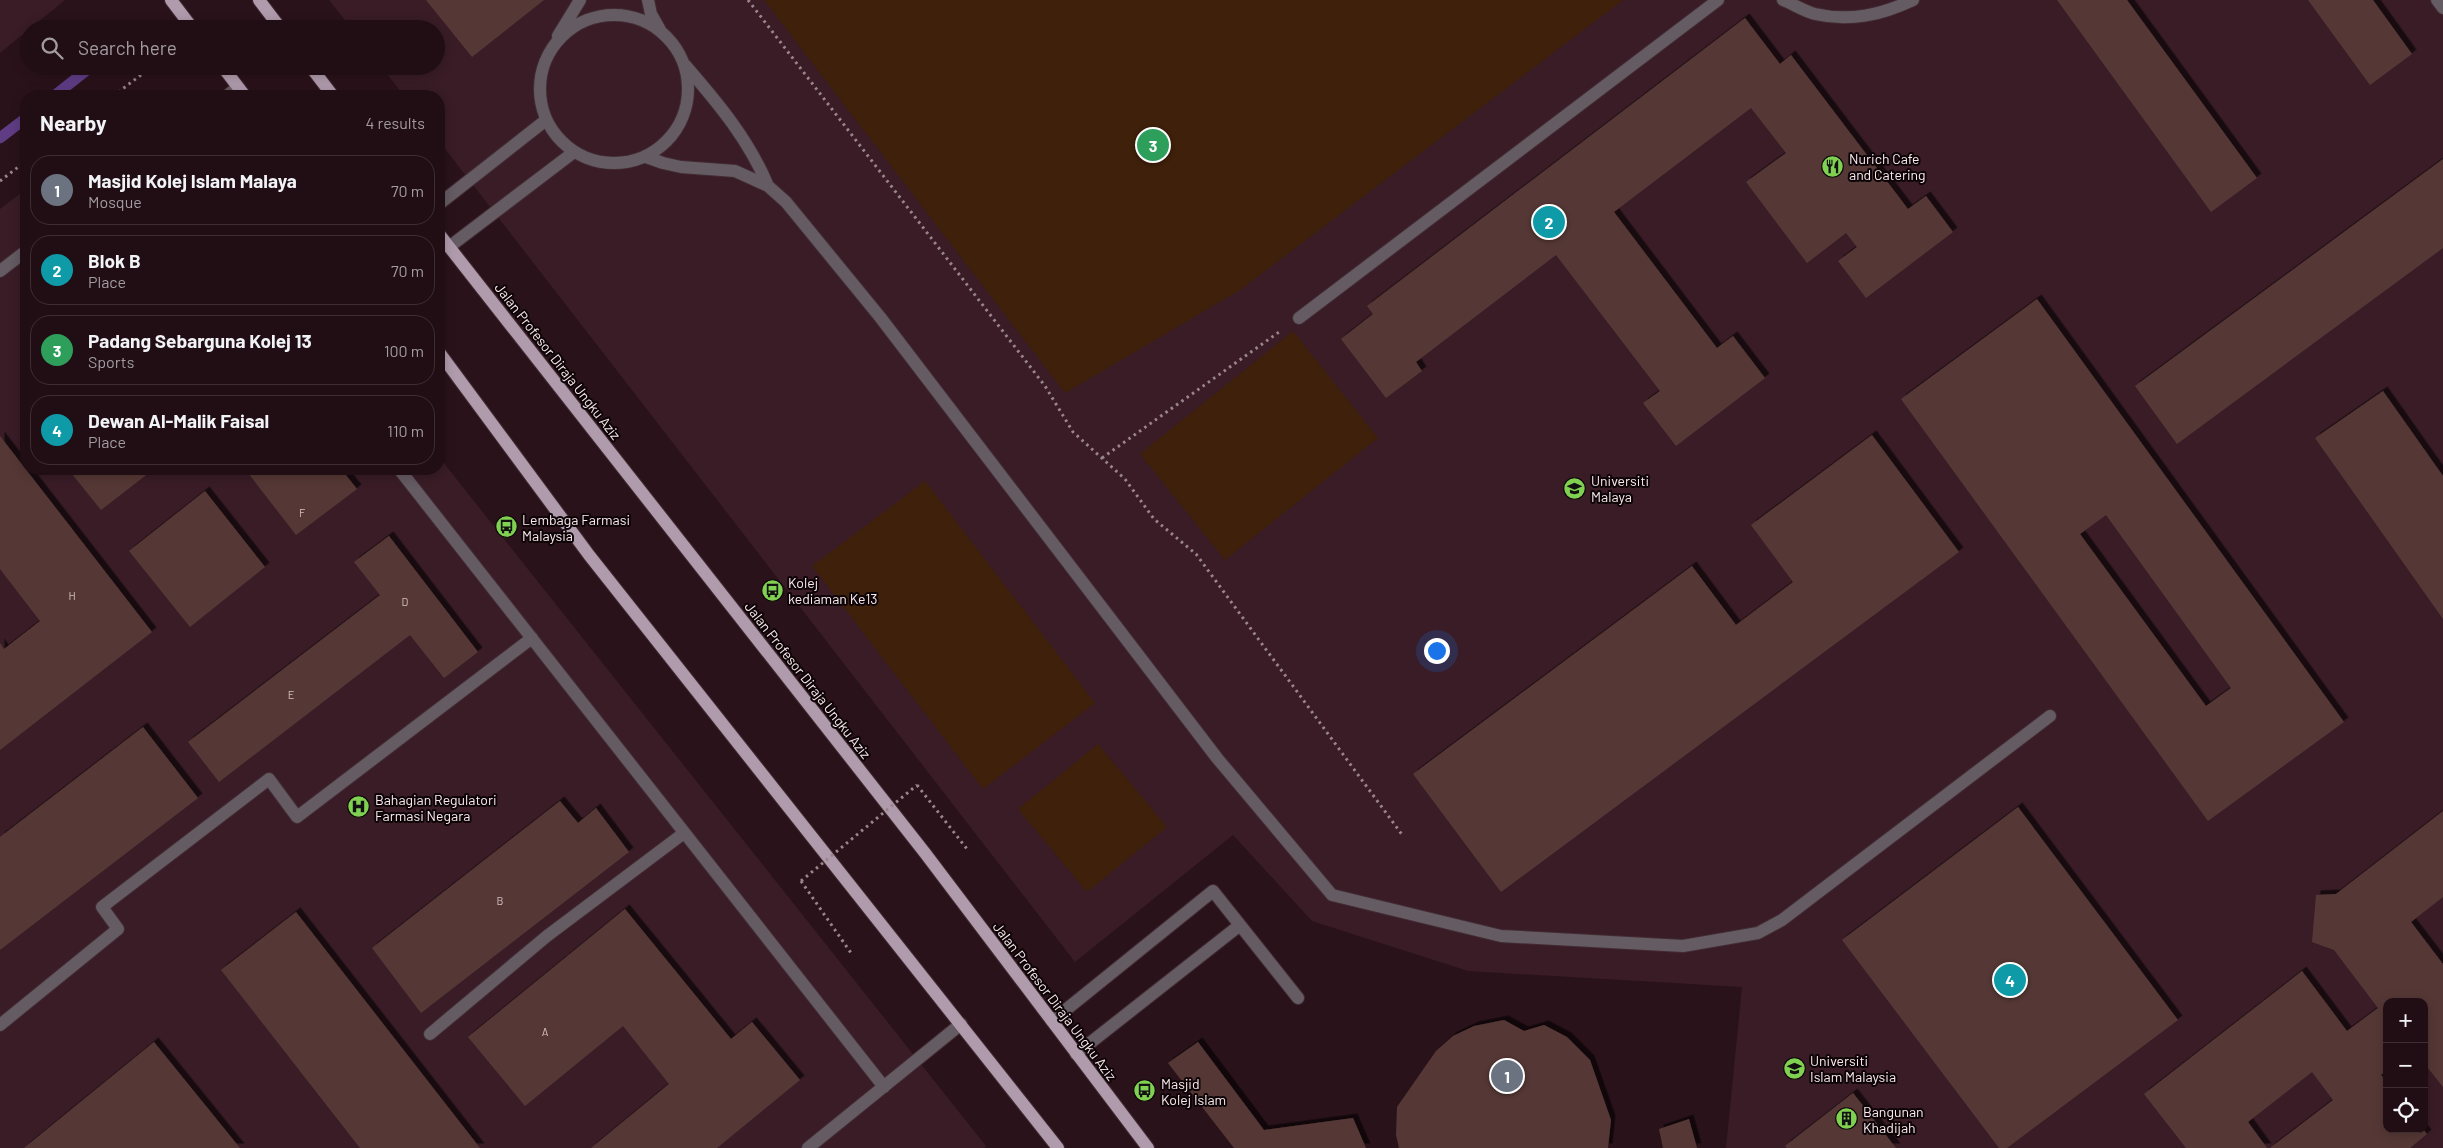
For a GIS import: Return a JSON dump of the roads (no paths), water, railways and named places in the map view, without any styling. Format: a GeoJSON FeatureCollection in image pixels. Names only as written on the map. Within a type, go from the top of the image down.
{"type":"FeatureCollection","features":[{"type":"Feature","properties":{"kind":"main road"},"geometry":{"type":"LineString","coordinates":[[171,0],[186,20]]}},
{"type":"Feature","properties":{"kind":"main road"},"geometry":{"type":"LineString","coordinates":[[258,0],[274,20]]}},
{"type":"Feature","properties":{"kind":"main road"},"geometry":{"type":"LineString","coordinates":[[229,75],[240,90]]}},
{"type":"Feature","properties":{"kind":"main road"},"geometry":{"type":"LineString","coordinates":[[317,75],[328,90]]}},
{"type":"Feature","properties":{"kind":"main road","name":"Jalan Profesor Diraja Ungku Aziz"},"geometry":{"type":"LineString","coordinates":[[445,242],[913,838],[1148,1148]]}},
{"type":"Feature","properties":{"kind":"main road"},"geometry":{"type":"LineString","coordinates":[[445,360],[589,555],[1058,1148]]}},
{"type":"Feature","properties":{"kind":"lane"},"geometry":{"type":"LineString","coordinates":[[580,0],[568,15],[551,49],[543,66],[539,84],[540,103],[546,120],[554,133],[574,152],[597,162],[622,164],[646,157],[664,145],[678,128],[687,107],[688,85],[684,63]]}},
{"type":"Feature","properties":{"kind":"lane"},"geometry":{"type":"LineString","coordinates":[[648,0],[651,14],[661,31],[675,45],[684,63],[727,113],[743,137],[768,186]]}},
{"type":"Feature","properties":{"kind":"lane"},"geometry":{"type":"LineString","coordinates":[[1299,318],[1718,0]]}},
{"type":"Feature","properties":{"kind":"lane"},"geometry":{"type":"LineString","coordinates":[[1783,0],[1815,14],[1853,17],[1886,13],[1913,0]]}},
{"type":"Feature","properties":{"kind":"lane"},"geometry":{"type":"LineString","coordinates":[[2437,0],[2443,8]]}},
{"type":"Feature","properties":{"kind":"lane"},"geometry":{"type":"LineString","coordinates":[[551,49],[568,31],[589,19],[614,14],[639,19],[661,31]]}},
{"type":"Feature","properties":{"kind":"lane"},"geometry":{"type":"LineString","coordinates":[[445,199],[546,120]]}},
{"type":"Feature","properties":{"kind":"lane"},"geometry":{"type":"LineString","coordinates":[[449,247],[574,152]]}},
{"type":"Feature","properties":{"kind":"lane"},"geometry":{"type":"LineString","coordinates":[[646,157],[663,164],[681,167],[735,171],[768,186],[786,202],[880,318],[1218,758],[1332,895],[1501,936],[1683,946],[1758,933],[1782,920],[2050,716]]}},
{"type":"Feature","properties":{"kind":"lane"},"geometry":{"type":"LineString","coordinates":[[0,271],[20,256]]}},
{"type":"Feature","properties":{"kind":"lane"},"geometry":{"type":"LineString","coordinates":[[404,475],[884,1087]]}},
{"type":"Feature","properties":{"kind":"lane"},"geometry":{"type":"LineString","coordinates":[[0,1025],[118,929],[102,907],[269,780],[297,817],[532,638]]}},
{"type":"Feature","properties":{"kind":"lane"},"geometry":{"type":"LineString","coordinates":[[430,1034],[547,936],[684,833]]}},
{"type":"Feature","properties":{"kind":"lane"},"geometry":{"type":"LineString","coordinates":[[1052,1021],[1213,891],[1298,998]]}},
{"type":"Feature","properties":{"kind":"lane"},"geometry":{"type":"LineString","coordinates":[[1076,1054],[1240,925]]}},
{"type":"Feature","properties":{"kind":"lane"},"geometry":{"type":"LineString","coordinates":[[808,1148],[961,1024]]}},
{"type":"Feature","properties":{"kind":"waterway"},"geometry":{"type":"LineString","coordinates":[[62,90],[81,75]]}},
{"type":"Feature","properties":{"kind":"waterway"},"geometry":{"type":"LineString","coordinates":[[0,138],[20,123]]}},
{"type":"Feature","properties":{"kind":"place","name":"Padang Sebarguna Kolej 13"},"geometry":{"type":"Point","coordinates":[1153,145]}},
{"type":"Feature","properties":{"kind":"place","name":"Nurich Cafe and Catering"},"geometry":{"type":"Point","coordinates":[1833,166]}},
{"type":"Feature","properties":{"kind":"place","name":"Blok B"},"geometry":{"type":"Point","coordinates":[1549,222]}},
{"type":"Feature","properties":{"kind":"place","name":"Universiti Malaya"},"geometry":{"type":"Point","coordinates":[1575,488]}},
{"type":"Feature","properties":{"kind":"place","name":"Lembaga Farmasi Malaysia"},"geometry":{"type":"Point","coordinates":[506,527]}},
{"type":"Feature","properties":{"kind":"place","name":"Kolej kediaman Ke13"},"geometry":{"type":"Point","coordinates":[772,590]}},
{"type":"Feature","properties":{"kind":"place","name":"Bahagian Regulatori Farmasi Negara"},"geometry":{"type":"Point","coordinates":[359,807]}},
{"type":"Feature","properties":{"kind":"place","name":"Dewan Al-Malik Faisal"},"geometry":{"type":"Point","coordinates":[2010,980]}},
{"type":"Feature","properties":{"kind":"place","name":"Universiti Islam Malaysia"},"geometry":{"type":"Point","coordinates":[1794,1068]}},
{"type":"Feature","properties":{"kind":"place","name":"Masjid Kolej Islam Malaya"},"geometry":{"type":"Point","coordinates":[1507,1076]}},
{"type":"Feature","properties":{"kind":"place","name":"Masjid Kolej Islam"},"geometry":{"type":"Point","coordinates":[1145,1091]}},
{"type":"Feature","properties":{"kind":"place","name":"Bangunan Khadijah"},"geometry":{"type":"Point","coordinates":[1847,1119]}}]}
